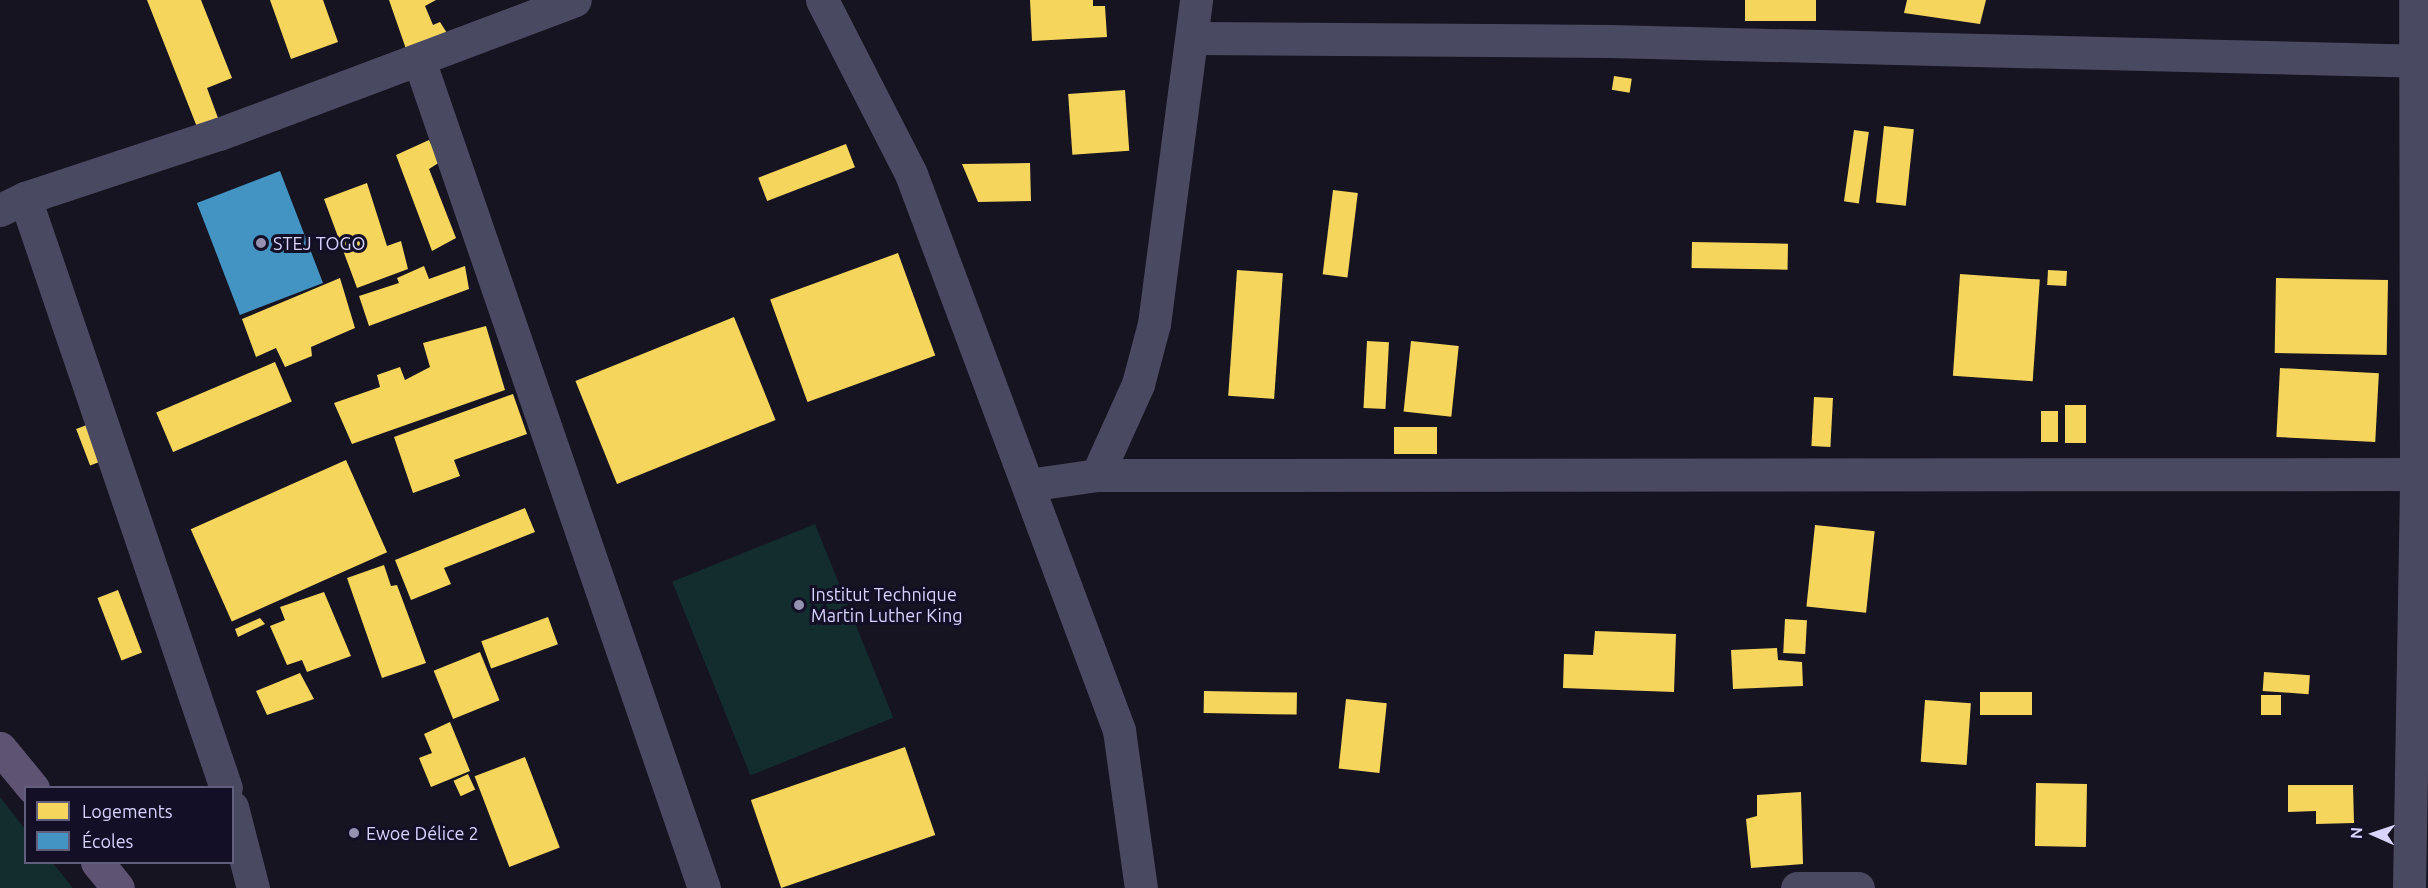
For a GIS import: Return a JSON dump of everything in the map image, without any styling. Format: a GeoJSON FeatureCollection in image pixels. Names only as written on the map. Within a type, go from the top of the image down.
{"type":"FeatureCollection","features":[{"type":"Feature","properties":{"kind":"main road"},"geometry":{"type":"LineString","coordinates":[[0,748],[31,786]]}},
{"type":"Feature","properties":{"kind":"main road"},"geometry":{"type":"LineString","coordinates":[[99,864],[118,888]]}},
{"type":"Feature","properties":{"kind":"street"},"geometry":{"type":"LineString","coordinates":[[225,786],[12,204],[219,134],[575,0]]}},
{"type":"Feature","properties":{"kind":"street"},"geometry":{"type":"LineString","coordinates":[[822,0],[911,174],[1119,730],[1141,888]]}},
{"type":"Feature","properties":{"kind":"street"},"geometry":{"type":"LineString","coordinates":[[1097,475],[1138,384],[1154,324],[1196,0]]}},
{"type":"Feature","properties":{"kind":"street"},"geometry":{"type":"LineString","coordinates":[[2409,888],[2422,474],[2422,61],[2415,0]]}},
{"type":"Feature","properties":{"kind":"street"},"geometry":{"type":"LineString","coordinates":[[1192,38],[1609,41],[2422,61]]}},
{"type":"Feature","properties":{"kind":"street"},"geometry":{"type":"LineString","coordinates":[[419,60],[704,888]]}},
{"type":"Feature","properties":{"kind":"street"},"geometry":{"type":"LineString","coordinates":[[1028,485],[1097,475],[2422,474]]}},
{"type":"Feature","properties":{"kind":"street"},"geometry":{"type":"LineString","coordinates":[[234,815],[253,888]]}},
{"type":"Feature","properties":{"kind":"street"},"geometry":{"type":"LineString","coordinates":[[1797,888],[1858,888]]}},
{"type":"Feature","properties":{"kind":"green space"},"geometry":{"type":"Polygon","coordinates":[[[815,524],[893,718],[751,775],[672,582],[815,524]]]}},
{"type":"Feature","properties":{"kind":"green space"},"geometry":{"type":"Polygon","coordinates":[[[0,797],[24,828],[24,864],[54,864],[73,888],[0,888],[0,797]]]}},
{"type":"Feature","properties":{"kind":"building: Logements"},"geometry":{"type":"Polygon","coordinates":[[[147,0],[201,0],[232,78],[207,88],[218,118],[197,127],[147,0]]]}},
{"type":"Feature","properties":{"kind":"building: Logements"},"geometry":{"type":"Polygon","coordinates":[[[270,0],[323,0],[338,42],[291,59],[270,0]]]}},
{"type":"Feature","properties":{"kind":"building: Logements"},"geometry":{"type":"Polygon","coordinates":[[[389,0],[436,0],[425,6],[433,25],[440,22],[447,33],[406,49],[389,0]]]}},
{"type":"Feature","properties":{"kind":"building: Logements"},"geometry":{"type":"Polygon","coordinates":[[[1030,0],[1093,0],[1093,6],[1105,6],[1107,37],[1032,41],[1030,0]]]}},
{"type":"Feature","properties":{"kind":"building: Logements"},"geometry":{"type":"Polygon","coordinates":[[[1745,0],[1816,0],[1816,21],[1745,21],[1745,0]]]}},
{"type":"Feature","properties":{"kind":"building: Logements"},"geometry":{"type":"Polygon","coordinates":[[[1907,0],[1986,0],[1980,24],[1904,13],[1907,0]]]}},
{"type":"Feature","properties":{"kind":"building: Logements"},"geometry":{"type":"Polygon","coordinates":[[[1614,76],[1632,79],[1630,93],[1612,90],[1614,76]]]}},
{"type":"Feature","properties":{"kind":"building: Logements"},"geometry":{"type":"Polygon","coordinates":[[[1125,90],[1129,151],[1072,155],[1068,94],[1125,90]]]}},
{"type":"Feature","properties":{"kind":"building: Logements"},"geometry":{"type":"Polygon","coordinates":[[[1884,126],[1914,129],[1906,206],[1876,203],[1884,126]]]}},
{"type":"Feature","properties":{"kind":"building: Logements"},"geometry":{"type":"Polygon","coordinates":[[[1854,130],[1869,132],[1859,203],[1844,201],[1854,130]]]}},
{"type":"Feature","properties":{"kind":"building: Logements"},"geometry":{"type":"Polygon","coordinates":[[[429,140],[440,162],[429,169],[456,238],[432,251],[396,155],[429,140]]]}},
{"type":"Feature","properties":{"kind":"building: Logements"},"geometry":{"type":"Polygon","coordinates":[[[846,144],[855,167],[767,201],[758,178],[846,144]]]}},
{"type":"Feature","properties":{"kind":"building: Logements"},"geometry":{"type":"Polygon","coordinates":[[[1030,163],[1031,201],[978,202],[962,164],[1030,163]]]}},
{"type":"Feature","properties":{"kind":"building: Logements"},"geometry":{"type":"Polygon","coordinates":[[[367,183],[387,246],[401,241],[408,269],[357,288],[324,199],[367,183]]]}},
{"type":"Feature","properties":{"kind":"building: Logements"},"geometry":{"type":"Polygon","coordinates":[[[1333,190],[1358,193],[1347,277],[1323,274],[1333,190]]]}},
{"type":"Feature","properties":{"kind":"building: Logements"},"geometry":{"type":"Polygon","coordinates":[[[1692,242],[1788,244],[1788,270],[1692,268],[1692,242]]]}},
{"type":"Feature","properties":{"kind":"building: Logements"},"geometry":{"type":"Polygon","coordinates":[[[898,253],[935,355],[807,402],[770,300],[898,253]]]}},
{"type":"Feature","properties":{"kind":"building: Logements"},"geometry":{"type":"Polygon","coordinates":[[[424,266],[429,279],[465,266],[469,289],[369,326],[359,296],[399,283],[397,278],[424,266]]]}},
{"type":"Feature","properties":{"kind":"building: Logements"},"geometry":{"type":"Polygon","coordinates":[[[1237,270],[1283,273],[1274,399],[1228,396],[1237,270]]]}},
{"type":"Feature","properties":{"kind":"building: Logements"},"geometry":{"type":"Polygon","coordinates":[[[2048,270],[2067,271],[2066,286],[2047,285],[2048,270]]]}},
{"type":"Feature","properties":{"kind":"building: Logements"},"geometry":{"type":"Polygon","coordinates":[[[1960,274],[2040,280],[2033,381],[1953,376],[1960,274]]]}},
{"type":"Feature","properties":{"kind":"building: Logements"},"geometry":{"type":"Polygon","coordinates":[[[340,278],[355,328],[311,347],[312,356],[285,367],[276,348],[256,357],[242,319],[340,278]]]}},
{"type":"Feature","properties":{"kind":"building: Logements"},"geometry":{"type":"Polygon","coordinates":[[[2276,278],[2388,280],[2387,355],[2275,353],[2276,278]]]}},
{"type":"Feature","properties":{"kind":"building: Logements"},"geometry":{"type":"Polygon","coordinates":[[[734,317],[776,420],[617,484],[575,381],[734,317]]]}},
{"type":"Feature","properties":{"kind":"building: Logements"},"geometry":{"type":"Polygon","coordinates":[[[486,326],[505,390],[352,444],[334,403],[380,387],[377,375],[400,367],[405,380],[430,367],[423,343],[486,326]]]}},
{"type":"Feature","properties":{"kind":"building: Logements"},"geometry":{"type":"Polygon","coordinates":[[[1367,341],[1389,342],[1385,409],[1363,408],[1367,341]]]}},
{"type":"Feature","properties":{"kind":"building: Logements"},"geometry":{"type":"Polygon","coordinates":[[[1411,341],[1459,346],[1451,417],[1404,412],[1411,341]]]}},
{"type":"Feature","properties":{"kind":"building: Logements"},"geometry":{"type":"Polygon","coordinates":[[[275,362],[292,402],[173,452],[156,412],[275,362]]]}},
{"type":"Feature","properties":{"kind":"building: Logements"},"geometry":{"type":"Polygon","coordinates":[[[2280,368],[2379,373],[2375,442],[2276,437],[2280,368]]]}},
{"type":"Feature","properties":{"kind":"building: Logements"},"geometry":{"type":"Polygon","coordinates":[[[513,394],[527,434],[454,460],[460,476],[413,493],[394,437],[513,394]]]}},
{"type":"Feature","properties":{"kind":"building: Logements"},"geometry":{"type":"Polygon","coordinates":[[[1814,397],[1833,398],[1830,447],[1811,446],[1814,397]]]}},
{"type":"Feature","properties":{"kind":"building: Logements"},"geometry":{"type":"Polygon","coordinates":[[[2065,405],[2086,405],[2086,443],[2065,443],[2065,405]]]}},
{"type":"Feature","properties":{"kind":"building: Logements"},"geometry":{"type":"Polygon","coordinates":[[[2041,411],[2058,411],[2058,442],[2041,442],[2041,411]]]}},
{"type":"Feature","properties":{"kind":"building: Logements"},"geometry":{"type":"Polygon","coordinates":[[[92,423],[106,459],[90,466],[76,429],[92,423]]]}},
{"type":"Feature","properties":{"kind":"building: Logements"},"geometry":{"type":"Polygon","coordinates":[[[1394,427],[1437,427],[1437,454],[1394,454],[1394,427]]]}},
{"type":"Feature","properties":{"kind":"building: Logements"},"geometry":{"type":"Polygon","coordinates":[[[346,460],[387,552],[232,621],[191,529],[346,460]]]}},
{"type":"Feature","properties":{"kind":"building: Logements"},"geometry":{"type":"Polygon","coordinates":[[[525,508],[535,532],[444,568],[451,584],[411,600],[395,560],[525,508]]]}},
{"type":"Feature","properties":{"kind":"building: Logements"},"geometry":{"type":"Polygon","coordinates":[[[1815,525],[1875,531],[1866,613],[1806,607],[1815,525]]]}},
{"type":"Feature","properties":{"kind":"building: Logements"},"geometry":{"type":"Polygon","coordinates":[[[384,565],[391,586],[397,585],[426,663],[382,678],[347,578],[384,565]]]}},
{"type":"Feature","properties":{"kind":"building: Logements"},"geometry":{"type":"Polygon","coordinates":[[[118,590],[142,653],[121,660],[97,598],[118,590]]]}},
{"type":"Feature","properties":{"kind":"building: Logements"},"geometry":{"type":"Polygon","coordinates":[[[324,592],[351,656],[307,672],[302,660],[287,665],[270,626],[285,620],[280,607],[324,592]]]}},
{"type":"Feature","properties":{"kind":"building: Logements"},"geometry":{"type":"Polygon","coordinates":[[[548,617],[558,644],[491,669],[481,641],[548,617]]]}},
{"type":"Feature","properties":{"kind":"building: Logements"},"geometry":{"type":"Polygon","coordinates":[[[260,618],[265,624],[238,637],[235,629],[260,618]]]}},
{"type":"Feature","properties":{"kind":"building: Logements"},"geometry":{"type":"Polygon","coordinates":[[[1785,619],[1807,620],[1805,654],[1783,653],[1785,619]]]}},
{"type":"Feature","properties":{"kind":"building: Logements"},"geometry":{"type":"Polygon","coordinates":[[[1595,631],[1676,634],[1674,692],[1563,688],[1564,654],[1593,655],[1595,631]]]}},
{"type":"Feature","properties":{"kind":"building: Logements"},"geometry":{"type":"Polygon","coordinates":[[[1777,648],[1778,660],[1802,662],[1803,686],[1733,689],[1731,650],[1777,648]]]}},
{"type":"Feature","properties":{"kind":"building: Logements"},"geometry":{"type":"Polygon","coordinates":[[[480,652],[499,700],[453,719],[434,671],[480,652]]]}},
{"type":"Feature","properties":{"kind":"building: Logements"},"geometry":{"type":"Polygon","coordinates":[[[2264,672],[2310,675],[2309,694],[2263,691],[2264,672]]]}},
{"type":"Feature","properties":{"kind":"building: Logements"},"geometry":{"type":"Polygon","coordinates":[[[300,673],[314,699],[267,715],[256,691],[300,673]]]}},
{"type":"Feature","properties":{"kind":"building: Logements"},"geometry":{"type":"Polygon","coordinates":[[[1204,691],[1297,693],[1297,715],[1204,713],[1204,691]]]}},
{"type":"Feature","properties":{"kind":"building: Logements"},"geometry":{"type":"Polygon","coordinates":[[[1980,692],[2032,692],[2032,715],[1980,715],[1980,692]]]}},
{"type":"Feature","properties":{"kind":"building: Logements"},"geometry":{"type":"Polygon","coordinates":[[[2261,695],[2281,695],[2281,715],[2261,715],[2261,695]]]}},
{"type":"Feature","properties":{"kind":"building: Logements"},"geometry":{"type":"Polygon","coordinates":[[[1346,699],[1387,703],[1379,773],[1339,769],[1346,699]]]}},
{"type":"Feature","properties":{"kind":"building: Logements"},"geometry":{"type":"Polygon","coordinates":[[[1925,700],[1971,703],[1967,765],[1921,762],[1925,700]]]}},
{"type":"Feature","properties":{"kind":"building: Logements"},"geometry":{"type":"Polygon","coordinates":[[[450,722],[470,771],[431,787],[419,758],[432,753],[424,734],[450,722]]]}},
{"type":"Feature","properties":{"kind":"building: Logements"},"geometry":{"type":"Polygon","coordinates":[[[905,747],[935,835],[781,888],[751,800],[905,747]]]}},
{"type":"Feature","properties":{"kind":"building: Logements"},"geometry":{"type":"Polygon","coordinates":[[[525,757],[560,848],[509,867],[475,776],[525,757]]]}},
{"type":"Feature","properties":{"kind":"building: Logements"},"geometry":{"type":"Polygon","coordinates":[[[468,774],[475,789],[461,796],[453,781],[468,774]]]}},
{"type":"Feature","properties":{"kind":"building: Logements"},"geometry":{"type":"Polygon","coordinates":[[[2036,783],[2087,784],[2086,847],[2035,846],[2036,783]]]}},
{"type":"Feature","properties":{"kind":"building: Logements"},"geometry":{"type":"Polygon","coordinates":[[[2288,785],[2353,785],[2354,823],[2316,824],[2316,811],[2288,812],[2288,785]]]}},
{"type":"Feature","properties":{"kind":"building: Logements"},"geometry":{"type":"Polygon","coordinates":[[[1801,792],[1803,864],[1751,868],[1746,819],[1757,816],[1757,795],[1801,792]]]}},
{"type":"Feature","properties":{"kind":"building: Écoles","name":"STEJ TOGO"},"geometry":{"type":"Polygon","coordinates":[[[280,171],[323,283],[240,315],[197,203],[280,171]]]}},
{"type":"Feature","properties":{"kind":"place","name":"STEJ TOGO"},"geometry":{"type":"Point","coordinates":[261,243]}},
{"type":"Feature","properties":{"kind":"place","name":"Institut Technique Martin Luther King"},"geometry":{"type":"Point","coordinates":[799,605]}},
{"type":"Feature","properties":{"kind":"place","name":"Ewoe Délice 2"},"geometry":{"type":"Point","coordinates":[354,833]}}]}
